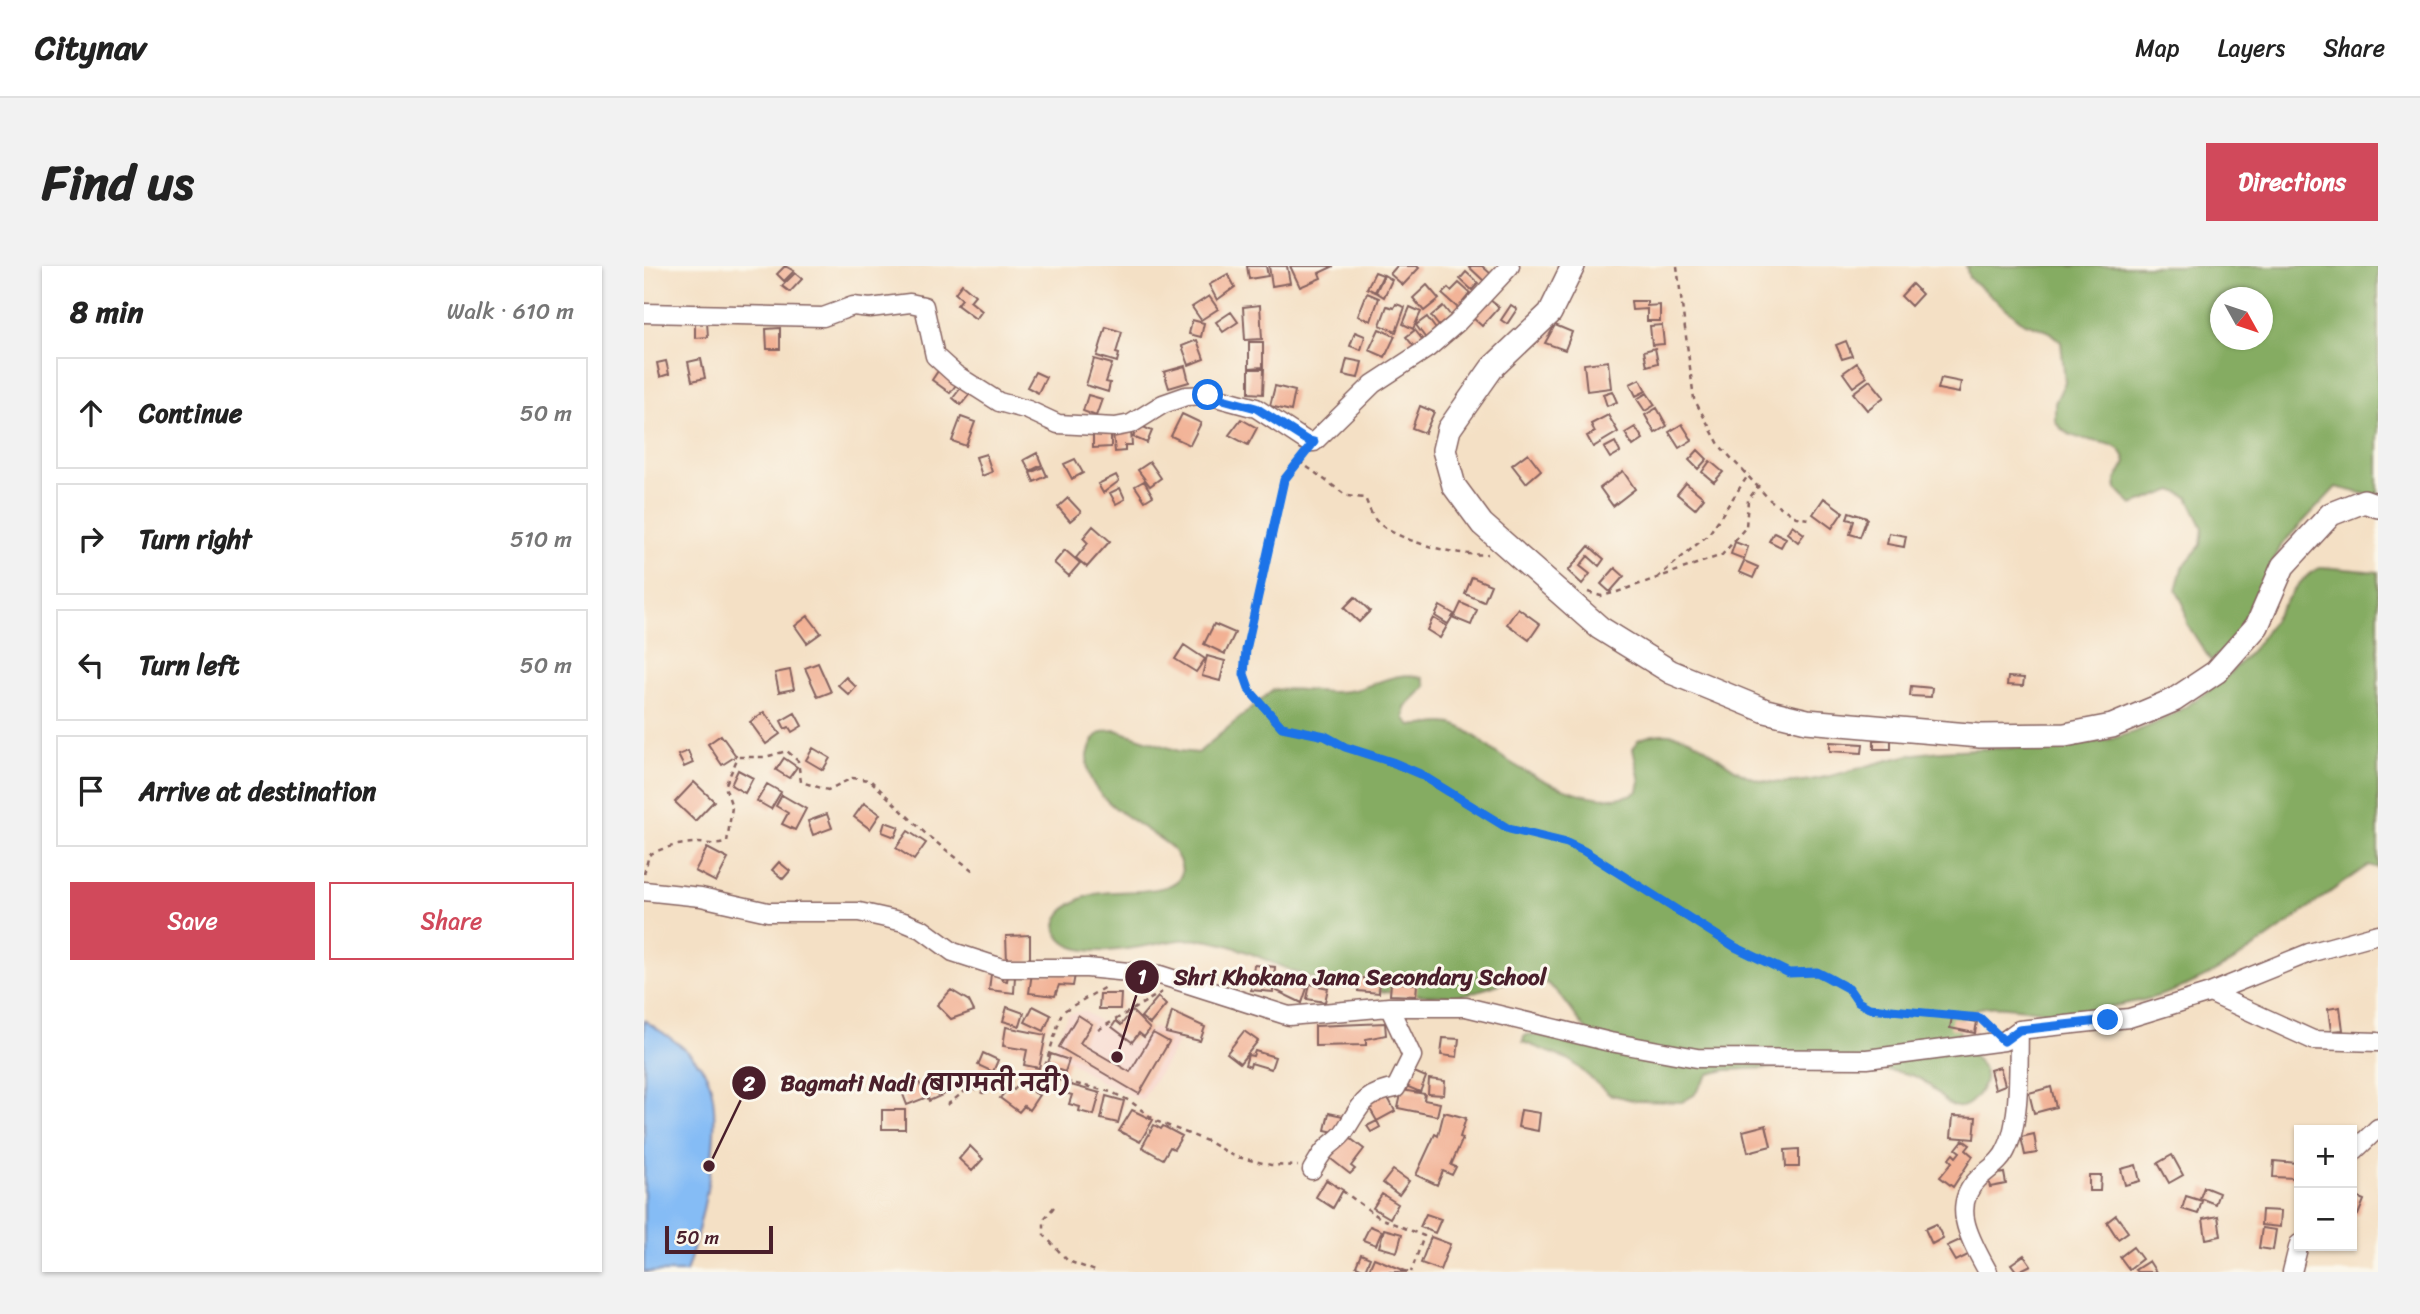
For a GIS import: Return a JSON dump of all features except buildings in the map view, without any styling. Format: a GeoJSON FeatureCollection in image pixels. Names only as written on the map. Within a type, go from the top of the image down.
{"type":"FeatureCollection","features":[{"type":"Feature","properties":{"kind":"main road"},"geometry":{"type":"LineString","coordinates":[[1573,266],[1549,313],[1492,368],[1449,429],[1444,450],[1454,486],[1465,504],[1512,551],[1600,628],[1639,655],[1737,702],[1807,721],[1952,734],[2045,737],[2082,733],[2138,717],[2174,700],[2206,680],[2234,655],[2257,626],[2283,566],[2331,514],[2364,501],[2378,506]]}},
{"type":"Feature","properties":{"kind":"street"},"geometry":{"type":"LineString","coordinates":[[644,313],[823,317],[853,306],[870,309],[910,303],[924,306],[935,356],[955,374],[999,402],[1028,410],[1058,424],[1115,427],[1131,424],[1163,404],[1186,396],[1208,395],[1256,408],[1306,440],[1314,442],[1373,384],[1429,348],[1457,323],[1510,266]]}},
{"type":"Feature","properties":{"kind":"street"},"geometry":{"type":"LineString","coordinates":[[644,891],[701,897],[768,912],[859,912],[904,922],[923,930],[953,952],[1002,968],[1087,968],[1160,975],[1289,1016],[1389,1007],[1466,1007],[1610,1042],[1697,1058],[1867,1059],[2129,1018],[2210,993],[2309,953],[2378,934]]}},
{"type":"Feature","properties":{"kind":"street"},"geometry":{"type":"LineString","coordinates":[[2210,993],[2313,1040],[2378,1042]]}},
{"type":"Feature","properties":{"kind":"street"},"geometry":{"type":"LineString","coordinates":[[1312,1170],[1325,1149],[1343,1134],[1364,1100],[1378,1091],[1396,1088],[1407,1069],[1412,1056],[1389,1007]]}},
{"type":"Feature","properties":{"kind":"street"},"geometry":{"type":"LineString","coordinates":[[1988,1272],[1975,1248],[1962,1207],[1966,1192],[1996,1166],[2008,1147],[2018,1096],[2011,1035]]}},
{"type":"Feature","properties":{"kind":"street"},"geometry":{"type":"LineString","coordinates":[[2357,1148],[2378,1128]]}},
{"type":"Feature","properties":{"kind":"street"},"geometry":{"type":"LineString","coordinates":[[2292,1272],[2297,1251]]}},
{"type":"Feature","properties":{"kind":"path"},"geometry":{"type":"LineString","coordinates":[[1677,266],[1694,398],[1720,446],[1749,474],[1770,500],[1787,511],[1809,519]]}},
{"type":"Feature","properties":{"kind":"path"},"geometry":{"type":"LineString","coordinates":[[1314,442],[1284,480],[1260,597],[1250,625],[1244,674],[1250,691],[1282,727],[1325,736],[1345,747],[1392,762],[1420,774],[1509,829],[1567,843],[1584,851],[1735,947],[1789,973],[1817,972],[1849,989],[1858,1002],[1869,1008],[1980,1018],[2011,1035]]}},
{"type":"Feature","properties":{"kind":"path"},"geometry":{"type":"LineString","coordinates":[[1299,461],[1347,496],[1365,498],[1375,520],[1401,535],[1445,551],[1474,557],[1512,551]]}},
{"type":"Feature","properties":{"kind":"path"},"geometry":{"type":"LineString","coordinates":[[1654,580],[1709,534],[1749,474]]}},
{"type":"Feature","properties":{"kind":"path"},"geometry":{"type":"LineString","coordinates":[[1582,590],[1601,596],[1722,555],[1745,527],[1748,500],[1759,485]]}},
{"type":"Feature","properties":{"kind":"path"},"geometry":{"type":"LineString","coordinates":[[644,874],[649,855],[660,849],[690,843],[721,845],[727,842],[732,807],[725,786],[738,757],[765,757],[787,751],[798,761],[801,782],[814,787],[828,790],[852,778],[870,780],[928,835],[976,873]]}},
{"type":"Feature","properties":{"kind":"path"},"geometry":{"type":"LineString","coordinates":[[1098,1030],[1164,991],[1189,984]]}},
{"type":"Feature","properties":{"kind":"path"},"geometry":{"type":"LineString","coordinates":[[1042,1076],[1062,1012],[1109,985]]}},
{"type":"Feature","properties":{"kind":"path"},"geometry":{"type":"LineString","coordinates":[[947,1105],[969,1088],[983,1093],[1022,1076],[1042,1076],[1111,1092],[1129,1101],[1156,1121],[1207,1141],[1233,1156],[1271,1165],[1293,1164],[1312,1170],[1380,1218],[1424,1236],[1411,1272]]}},
{"type":"Feature","properties":{"kind":"path"},"geometry":{"type":"LineString","coordinates":[[1054,1207],[1044,1219],[1044,1235],[1068,1261],[1098,1272]]}},
{"type":"Feature","properties":{"kind":"shaded area"},"geometry":{"type":"Polygon","coordinates":[[[1084,1011],[1133,1044],[1155,1027],[1179,1041],[1142,1100],[1101,1082],[1053,1050],[1068,1014],[1084,1011]]]}},
{"type":"Feature","properties":{"kind":"green space"},"geometry":{"type":"Polygon","coordinates":[[[1966,266],[2378,266],[2378,497],[2336,487],[2282,544],[2232,643],[2211,661],[2187,624],[2184,605],[2176,590],[2182,568],[2201,545],[2203,528],[2188,497],[2173,490],[2132,505],[2117,489],[2116,480],[2126,462],[2122,452],[2115,446],[2072,436],[2062,430],[2055,420],[2055,403],[2065,382],[2061,342],[2048,331],[2023,322],[1969,278],[1966,266]]]}},
{"type":"Feature","properties":{"kind":"green space"},"geometry":{"type":"Polygon","coordinates":[[[2322,567],[2378,572],[2378,868],[2369,865],[2228,964],[2167,993],[2134,1002],[2074,1012],[2053,1013],[1993,1006],[1967,1013],[1959,1022],[1959,1031],[1962,1040],[1982,1066],[1985,1079],[1975,1098],[1962,1107],[1947,1102],[1914,1076],[1848,1067],[1726,1070],[1709,1074],[1694,1095],[1682,1102],[1636,1101],[1609,1094],[1570,1060],[1523,1042],[1524,1036],[1530,1034],[1572,1041],[1588,1032],[1555,990],[1542,981],[1520,979],[1453,996],[1390,992],[1309,977],[1218,943],[1180,940],[1097,951],[1067,944],[1057,932],[1056,925],[1060,915],[1073,903],[1084,898],[1101,893],[1161,888],[1174,883],[1181,876],[1181,864],[1171,847],[1112,805],[1090,779],[1087,763],[1091,746],[1095,738],[1104,732],[1116,730],[1179,751],[1198,753],[1273,690],[1343,692],[1388,679],[1414,676],[1423,678],[1426,686],[1405,707],[1405,719],[1411,725],[1446,723],[1458,726],[1502,757],[1549,783],[1606,798],[1623,797],[1638,791],[1640,781],[1633,749],[1638,740],[1659,734],[1677,735],[1693,741],[1736,770],[1752,778],[1771,782],[1826,777],[1898,758],[1940,751],[2087,743],[2131,733],[2170,716],[2206,693],[2252,650],[2303,580],[2322,567]]]}},
{"type":"Feature","properties":{"kind":"water"},"geometry":{"type":"Polygon","coordinates":[[[644,1020],[692,1056],[705,1072],[712,1090],[714,1114],[710,1171],[699,1228],[686,1272],[644,1272],[644,1020]]]}},
{"type":"Feature","properties":{"kind":"place","name":"Shri Khokana Jana Secondary School"},"geometry":{"type":"Point","coordinates":[1117,1057]}},
{"type":"Feature","properties":{"kind":"place","name":"Bagmati Nadi (बागमती नदी)"},"geometry":{"type":"Point","coordinates":[709,1166]}},
{"type":"Feature","properties":{"kind":"route"},"geometry":{"type":"LineString","coordinates":[[1208,395],[1256,408],[1306,440],[1314,442],[1284,480],[1260,597],[1250,625],[1246,650],[1244,674],[1250,691],[1282,727],[1325,736],[1345,747],[1392,762],[1420,774],[1470,808],[1509,829],[1567,843],[1584,851],[1735,947],[1789,973],[1817,972],[1849,989],[1858,1002],[1869,1008],[1980,1018],[2004,1041],[2019,1030],[2108,1020]]}}]}
